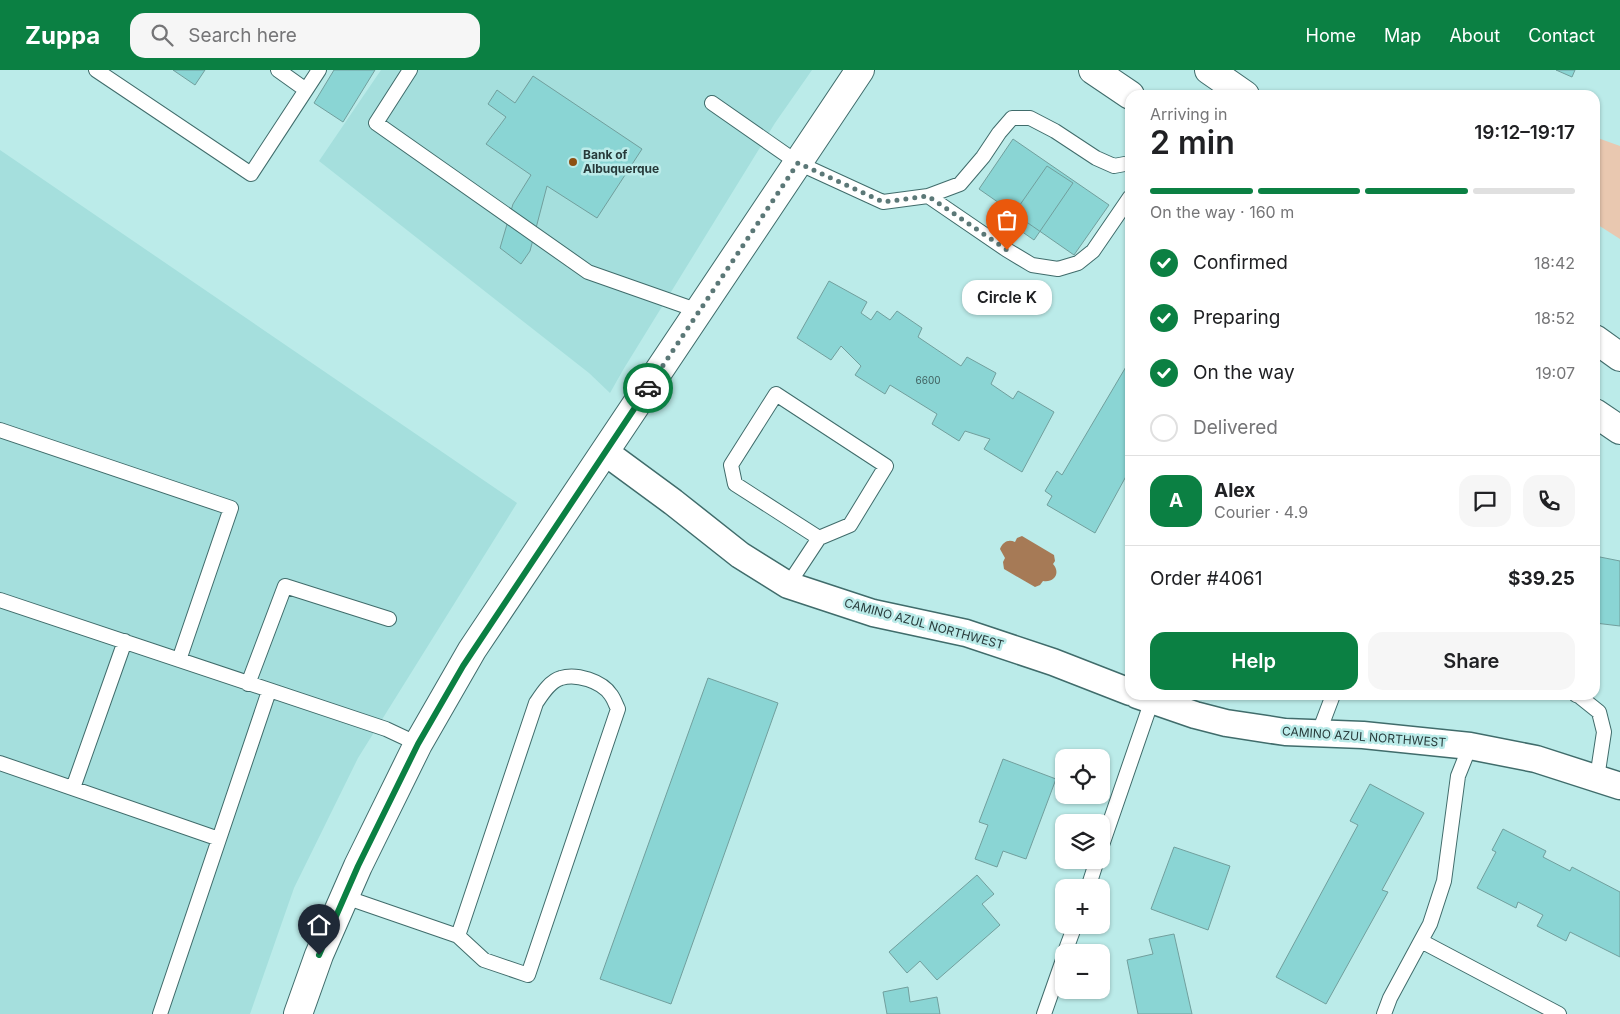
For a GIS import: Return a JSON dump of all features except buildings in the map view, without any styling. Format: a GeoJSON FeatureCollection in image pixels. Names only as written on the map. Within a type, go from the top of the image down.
{"type":"FeatureCollection","features":[{"type":"Feature","properties":{"kind":"street"},"geometry":{"type":"LineString","coordinates":[[298,1014],[319,955],[358,866],[418,744],[472,650],[860,70]]}},
{"type":"Feature","properties":{"kind":"street"},"geometry":{"type":"LineString","coordinates":[[1093,70],[1125,92]]}},
{"type":"Feature","properties":{"kind":"street"},"geometry":{"type":"LineString","coordinates":[[1209,70],[1238,90]]}},
{"type":"Feature","properties":{"kind":"street"},"geometry":{"type":"LineString","coordinates":[[1600,343],[1620,357]]}},
{"type":"Feature","properties":{"kind":"street"},"geometry":{"type":"LineString","coordinates":[[1600,416],[1620,430]]}},
{"type":"Feature","properties":{"kind":"street","name":"CAMINO AZUL NORTHWEST"},"geometry":{"type":"LineString","coordinates":[[605,452],[740,555],[788,585],[873,613],[966,633],[1053,662],[1125,689]]}},
{"type":"Feature","properties":{"kind":"street","name":"CAMINO AZUL NORTHWEST"},"geometry":{"type":"LineString","coordinates":[[1154,700],[1195,715],[1226,723],[1285,732],[1363,735],[1470,746],[1536,759],[1609,782]]}},
{"type":"Feature","properties":{"kind":"lane"},"geometry":{"type":"LineString","coordinates":[[96,70],[251,174],[319,70]]}},
{"type":"Feature","properties":{"kind":"lane"},"geometry":{"type":"LineString","coordinates":[[278,70],[306,90]]}},
{"type":"Feature","properties":{"kind":"lane"},"geometry":{"type":"LineString","coordinates":[[410,70],[376,123],[588,272],[699,312]]}},
{"type":"Feature","properties":{"kind":"lane"},"geometry":{"type":"LineString","coordinates":[[712,103],[798,163],[883,202],[928,196],[960,184],[983,157],[999,132],[1012,118],[1030,118],[1055,131],[1096,158],[1114,166],[1125,164]]}},
{"type":"Feature","properties":{"kind":"lane"},"geometry":{"type":"LineString","coordinates":[[928,196],[1023,260],[1032,264],[1058,269],[1078,263],[1093,251],[1125,204]]}},
{"type":"Feature","properties":{"kind":"lane"},"geometry":{"type":"LineString","coordinates":[[788,585],[818,538],[850,525],[886,466],[776,394],[731,465],[735,484],[818,538]]}},
{"type":"Feature","properties":{"kind":"lane"},"geometry":{"type":"LineString","coordinates":[[0,430],[231,508],[179,660]]}},
{"type":"Feature","properties":{"kind":"lane"},"geometry":{"type":"LineString","coordinates":[[248,684],[285,586],[389,619]]}},
{"type":"Feature","properties":{"kind":"lane"},"geometry":{"type":"LineString","coordinates":[[0,600],[386,729],[418,744]]}},
{"type":"Feature","properties":{"kind":"lane"},"geometry":{"type":"LineString","coordinates":[[74,788],[125,641]]}},
{"type":"Feature","properties":{"kind":"lane"},"geometry":{"type":"LineString","coordinates":[[345,897],[458,936],[484,960],[528,975],[618,709],[610,693],[596,682],[573,676],[559,678],[546,688],[536,703],[458,936]]}},
{"type":"Feature","properties":{"kind":"lane"},"geometry":{"type":"LineString","coordinates":[[160,1014],[269,691]]}},
{"type":"Feature","properties":{"kind":"lane"},"geometry":{"type":"LineString","coordinates":[[1110,815],[1142,700]]}},
{"type":"Feature","properties":{"kind":"lane"},"geometry":{"type":"LineString","coordinates":[[1319,732],[1331,700]]}},
{"type":"Feature","properties":{"kind":"lane"},"geometry":{"type":"LineString","coordinates":[[1584,700],[1599,712],[1604,732],[1609,782]]}},
{"type":"Feature","properties":{"kind":"lane"},"geometry":{"type":"LineString","coordinates":[[1384,1014],[1390,998],[1430,924],[1444,881],[1458,776],[1470,746]]}},
{"type":"Feature","properties":{"kind":"lane"},"geometry":{"type":"LineString","coordinates":[[0,763],[219,839]]}},
{"type":"Feature","properties":{"kind":"lane"},"geometry":{"type":"LineString","coordinates":[[1421,941],[1558,1014]]}},
{"type":"Feature","properties":{"kind":"lane"},"geometry":{"type":"LineString","coordinates":[[1044,1014],[1055,983]]}},
{"type":"Feature","properties":{"kind":"shaded area"},"geometry":{"type":"Polygon","coordinates":[[[381,70],[812,70],[775,123],[610,393],[589,373],[319,161],[381,70]]]}},
{"type":"Feature","properties":{"kind":"shaded area"},"geometry":{"type":"Polygon","coordinates":[[[1600,139],[1620,146],[1620,239],[1600,226],[1600,139]]]}},
{"type":"Feature","properties":{"kind":"shaded area"},"geometry":{"type":"Polygon","coordinates":[[[0,150],[517,503],[358,758],[294,888],[250,1014],[0,1014],[0,150]]]}},
{"type":"Feature","properties":{"kind":"shaded area"},"geometry":{"type":"Polygon","coordinates":[[[1022,536],[1054,555],[1055,561],[1053,564],[1056,574],[1053,579],[1043,581],[1035,587],[1004,569],[1003,562],[1005,558],[1000,549],[1001,547],[1004,543],[1008,541],[1015,542],[1017,538],[1022,536]]]}},
{"type":"Feature","properties":{"kind":"way so far"},"geometry":{"type":"LineString","coordinates":[[648,388],[798,163],[883,202],[928,196],[1007,250]]}},
{"type":"Feature","properties":{"kind":"place","name":"Bank of Albuquerque"},"geometry":{"type":"Point","coordinates":[573,162]}},
{"type":"Feature","properties":{"kind":"place","name":"Circle K"},"geometry":{"type":"Point","coordinates":[1007,250]}},
{"type":"Feature","properties":{"kind":"route"},"geometry":{"type":"LineString","coordinates":[[319,955],[358,866],[418,744],[472,650],[648,388]]}}]}
